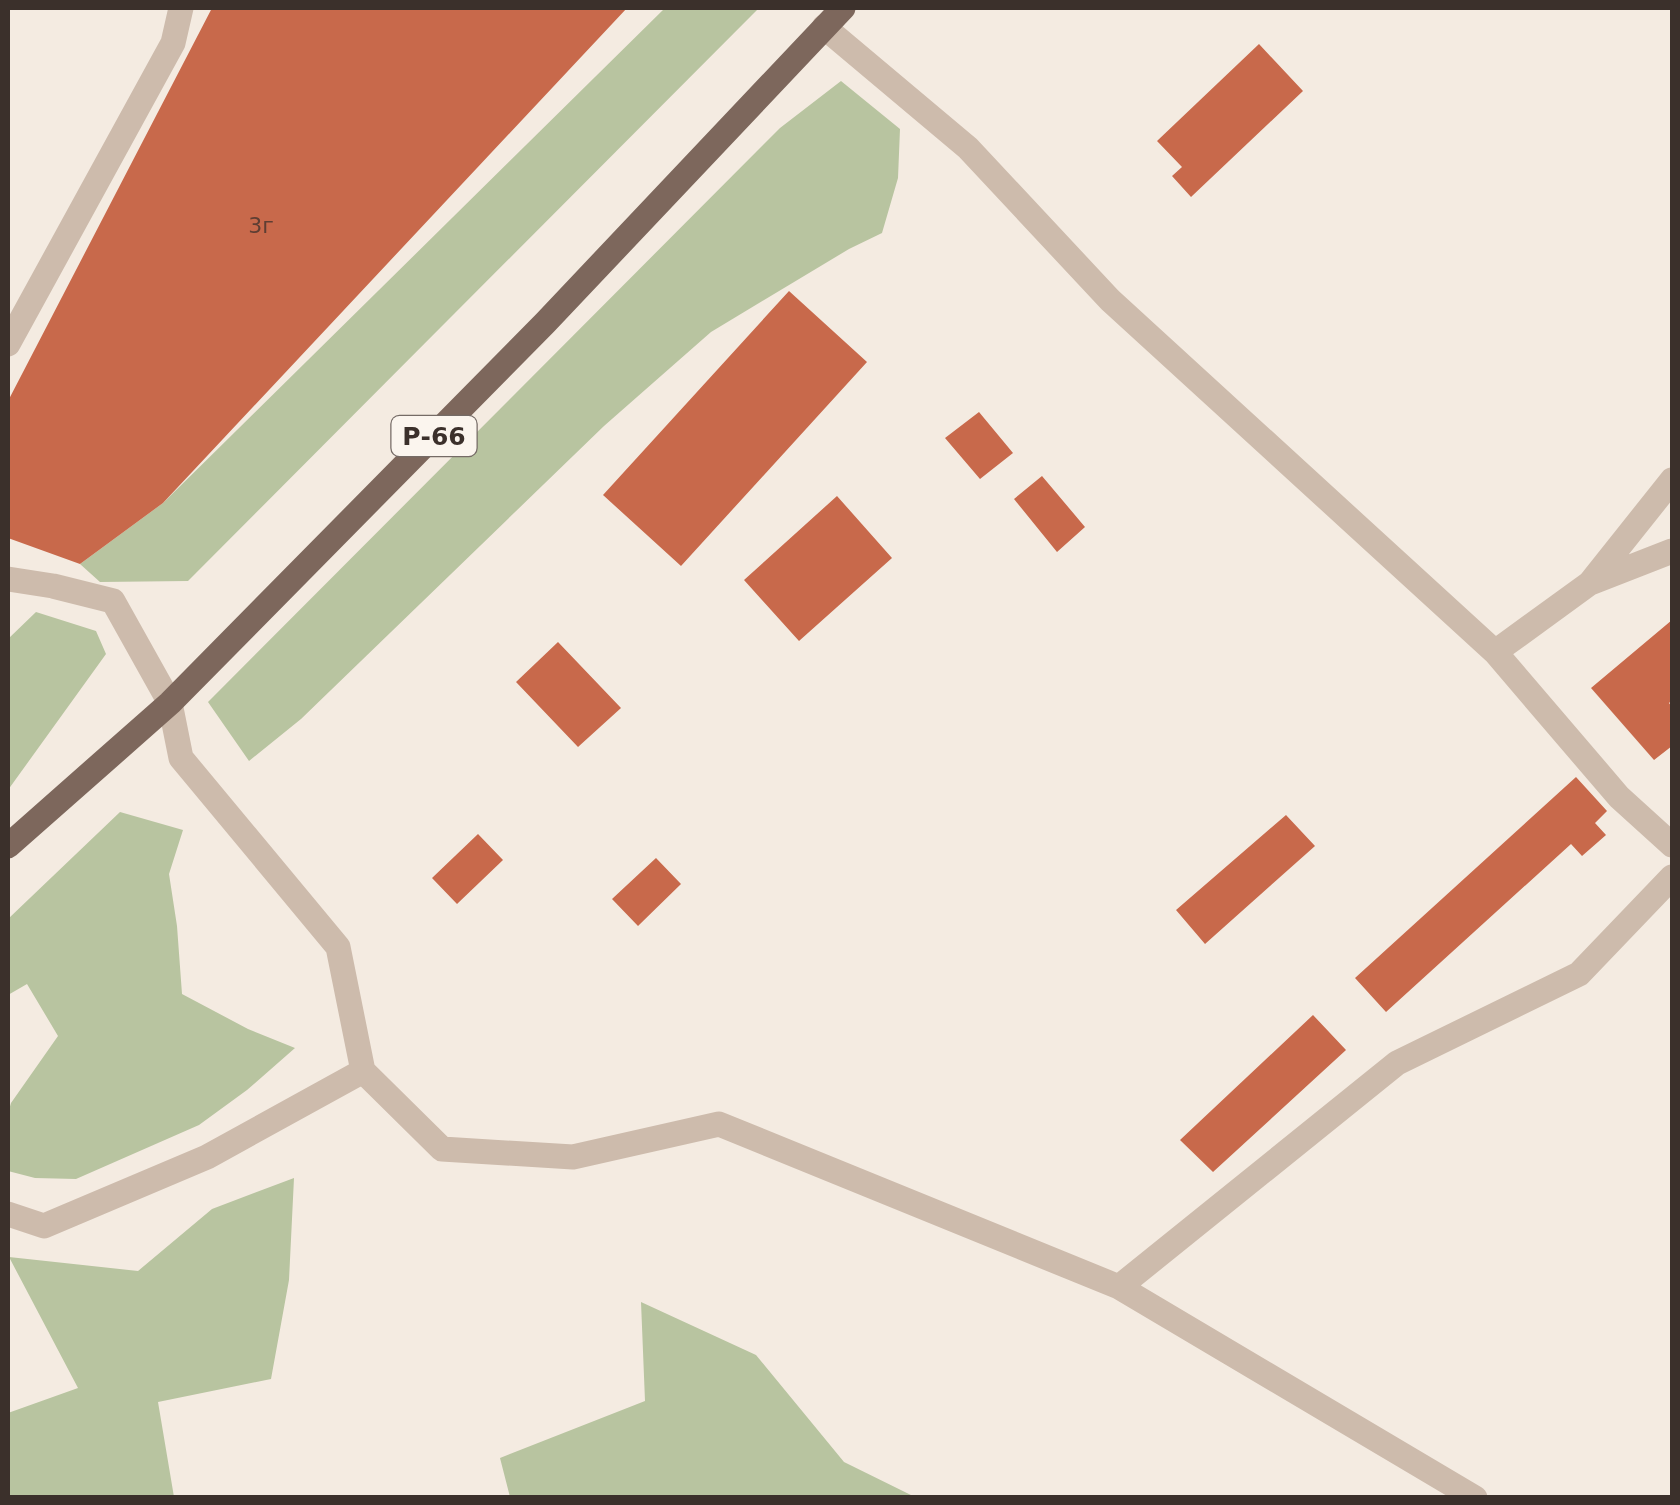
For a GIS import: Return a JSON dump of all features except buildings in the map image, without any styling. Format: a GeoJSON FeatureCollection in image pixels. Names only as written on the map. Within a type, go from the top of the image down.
{"type":"FeatureCollection","features":[{"type":"Feature","properties":{"kind":"main road","name":"Р-66"},"geometry":{"type":"LineString","coordinates":[[8,846],[170,703],[545,323],[843,8]]}},
{"type":"Feature","properties":{"kind":"street"},"geometry":{"type":"LineString","coordinates":[[8,344],[173,43],[181,8]]}},
{"type":"Feature","properties":{"kind":"street"},"geometry":{"type":"LineString","coordinates":[[824,27],[968,148],[1110,300],[1495,652],[1619,797],[1672,845]]}},
{"type":"Feature","properties":{"kind":"street"},"geometry":{"type":"LineString","coordinates":[[1590,583],[1672,480]]}},
{"type":"Feature","properties":{"kind":"street"},"geometry":{"type":"LineString","coordinates":[[1495,652],[1590,583],[1672,551]]}},
{"type":"Feature","properties":{"kind":"street"},"geometry":{"type":"LineString","coordinates":[[8,579],[113,601],[170,703],[181,758],[338,947],[363,1072],[442,1149],[573,1157],[719,1124],[1119,1287],[1475,1498]]}},
{"type":"Feature","properties":{"kind":"street"},"geometry":{"type":"LineString","coordinates":[[1119,1287],[1398,1063],[1579,974],[1672,877]]}},
{"type":"Feature","properties":{"kind":"street"},"geometry":{"type":"LineString","coordinates":[[8,1214],[44,1226],[207,1156],[363,1072]]}},
{"type":"Feature","properties":{"kind":"green space"},"geometry":{"type":"Polygon","coordinates":[[[665,8],[759,8],[188,581],[100,582],[80,564],[163,503],[665,8]]]}},
{"type":"Feature","properties":{"kind":"green space"},"geometry":{"type":"Polygon","coordinates":[[[841,81],[900,129],[898,178],[882,233],[711,332],[604,426],[301,719],[249,761],[208,702],[780,128],[841,81]]]}},
{"type":"Feature","properties":{"kind":"green space"},"geometry":{"type":"Polygon","coordinates":[[[36,612],[96,631],[106,654],[8,790],[8,639],[36,612]]]}},
{"type":"Feature","properties":{"kind":"green space"},"geometry":{"type":"Polygon","coordinates":[[[120,812],[183,830],[169,874],[182,994],[248,1029],[295,1048],[199,1125],[76,1179],[35,1178],[8,1171],[11,1103],[58,1036],[27,984],[8,995],[8,919],[120,812]]]}},
{"type":"Feature","properties":{"kind":"green space"},"geometry":{"type":"Polygon","coordinates":[[[294,1178],[289,1280],[271,1379],[158,1402],[174,1497],[8,1497],[8,1413],[78,1388],[9,1257],[138,1271],[212,1209],[294,1178]]]}},
{"type":"Feature","properties":{"kind":"green space"},"geometry":{"type":"Polygon","coordinates":[[[641,1302],[756,1355],[844,1462],[915,1497],[510,1497],[500,1458],[645,1401],[641,1302]]]}}]}
